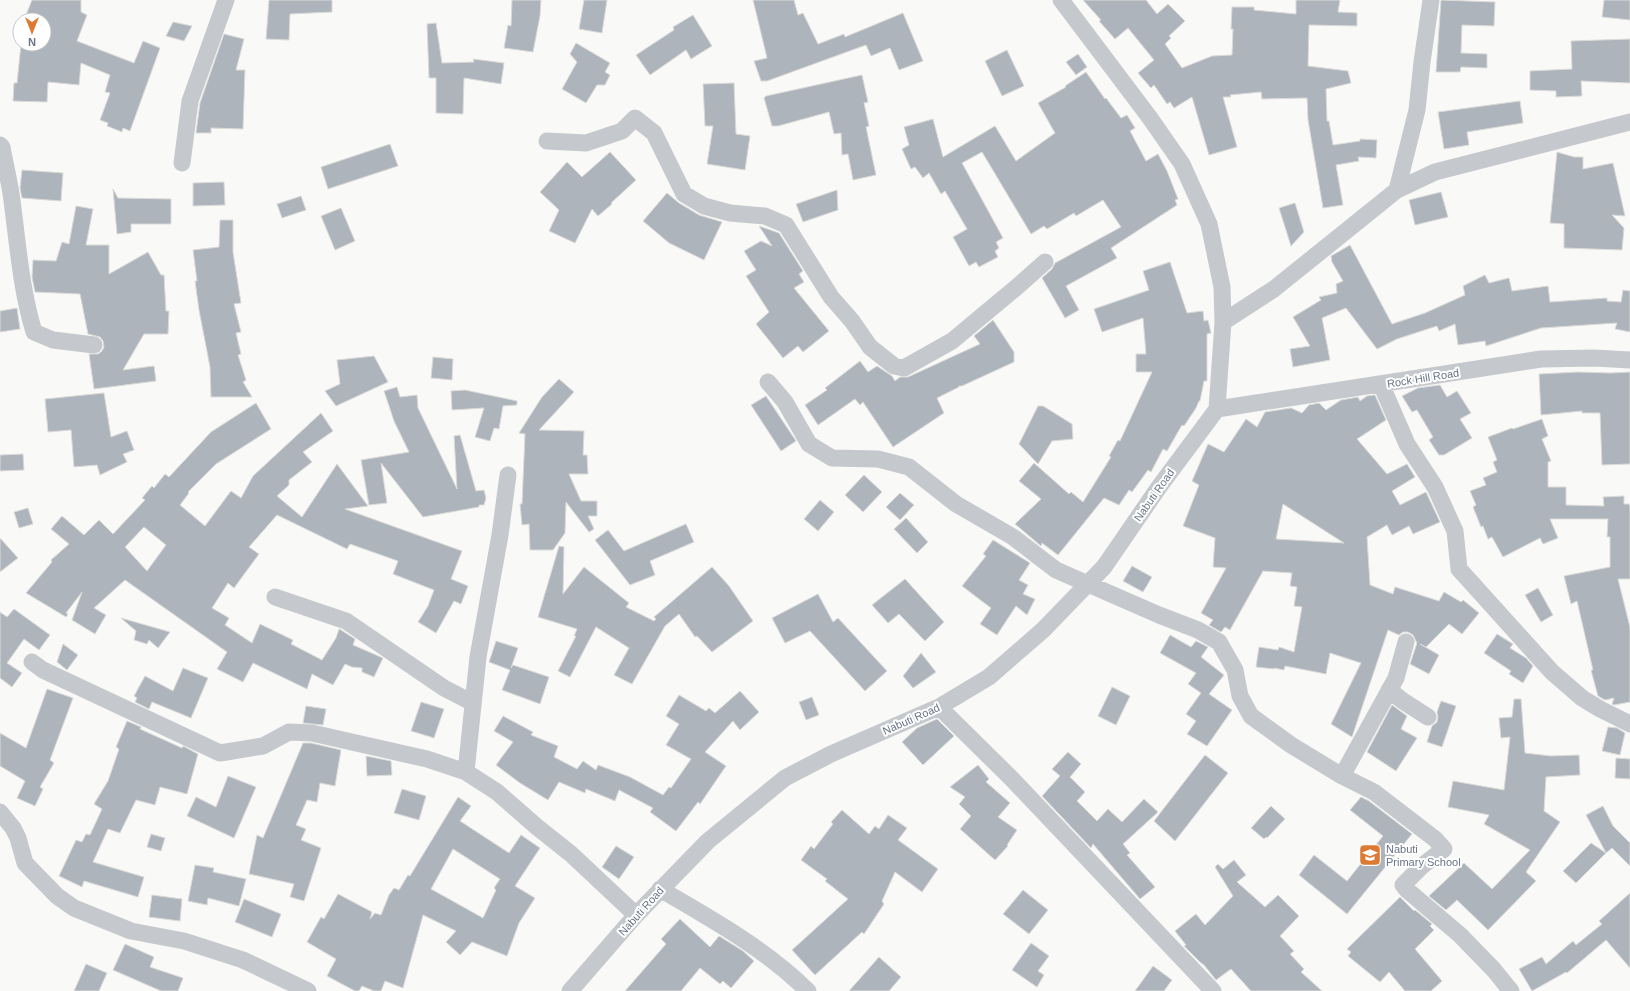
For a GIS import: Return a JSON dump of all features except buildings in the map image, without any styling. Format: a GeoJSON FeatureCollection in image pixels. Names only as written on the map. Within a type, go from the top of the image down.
{"type":"FeatureCollection","features":[{"type":"Feature","properties":{"kind":"street"},"geometry":{"type":"LineString","coordinates":[[182,163],[190,101],[226,0]]}},
{"type":"Feature","properties":{"kind":"street"},"geometry":{"type":"LineString","coordinates":[[1061,0],[1150,118],[1182,164],[1209,224],[1222,287],[1223,322],[1217,409]]}},
{"type":"Feature","properties":{"kind":"street"},"geometry":{"type":"LineString","coordinates":[[1397,190],[1417,110],[1431,0]]}},
{"type":"Feature","properties":{"kind":"street"},"geometry":{"type":"LineString","coordinates":[[547,141],[586,143],[622,131],[635,118],[654,133],[684,194],[704,206],[730,213],[765,216],[786,225],[830,297],[852,322],[870,347],[894,366],[904,368],[952,341],[1045,262]]}},
{"type":"Feature","properties":{"kind":"street"},"geometry":{"type":"LineString","coordinates":[[1223,322],[1274,289],[1397,190],[1436,172],[1630,122]]}},
{"type":"Feature","properties":{"kind":"street"},"geometry":{"type":"LineString","coordinates":[[0,145],[2,147],[12,200],[27,310],[34,332],[52,340],[94,345]]}},
{"type":"Feature","properties":{"kind":"street","name":"Rock Hill Road"},"geometry":{"type":"LineString","coordinates":[[1217,409],[1541,360],[1594,358],[1630,360]]}},
{"type":"Feature","properties":{"kind":"street"},"geometry":{"type":"LineString","coordinates":[[768,382],[785,402],[809,444],[832,458],[878,459],[909,467],[956,504],[1013,537],[1056,570],[1159,615],[1198,630],[1219,642],[1235,670],[1240,696],[1251,716],[1291,745],[1342,776],[1374,792],[1436,839],[1444,849],[1422,866],[1403,885],[1460,935],[1494,970],[1511,991]]}},
{"type":"Feature","properties":{"kind":"street"},"geometry":{"type":"LineString","coordinates":[[1381,384],[1406,444],[1435,487],[1455,531],[1459,569],[1552,672],[1582,698],[1630,724]]}},
{"type":"Feature","properties":{"kind":"street","name":"Nabuti Road"},"geometry":{"type":"LineString","coordinates":[[570,991],[636,915],[708,841],[785,778],[830,754],[939,707],[988,677],[1043,630],[1104,567],[1159,487],[1217,409]]}},
{"type":"Feature","properties":{"kind":"street"},"geometry":{"type":"LineString","coordinates":[[466,772],[478,657],[500,534],[508,475]]}},
{"type":"Feature","properties":{"kind":"street"},"geometry":{"type":"LineString","coordinates":[[275,597],[346,621],[444,688],[473,703]]}},
{"type":"Feature","properties":{"kind":"street"},"geometry":{"type":"LineString","coordinates":[[1342,776],[1396,678],[1406,642]]}},
{"type":"Feature","properties":{"kind":"street"},"geometry":{"type":"LineString","coordinates":[[32,662],[43,670],[220,753],[263,746],[289,732],[312,733],[428,759],[466,772],[497,792],[536,827],[571,854],[636,915]]}},
{"type":"Feature","properties":{"kind":"street"},"geometry":{"type":"LineString","coordinates":[[1389,690],[1428,717]]}},
{"type":"Feature","properties":{"kind":"street"},"geometry":{"type":"LineString","coordinates":[[939,707],[1012,779],[1212,991]]}},
{"type":"Feature","properties":{"kind":"street"},"geometry":{"type":"LineString","coordinates":[[0,812],[18,838],[25,863],[57,896],[74,908],[130,931],[184,940],[242,960],[308,991]]}},
{"type":"Feature","properties":{"kind":"street"},"geometry":{"type":"LineString","coordinates":[[660,889],[738,935],[790,974],[808,991]]}},
{"type":"Feature","properties":{"kind":"place","name":"Nabuti Primary School"},"geometry":{"type":"Point","coordinates":[1370,855]}}]}
